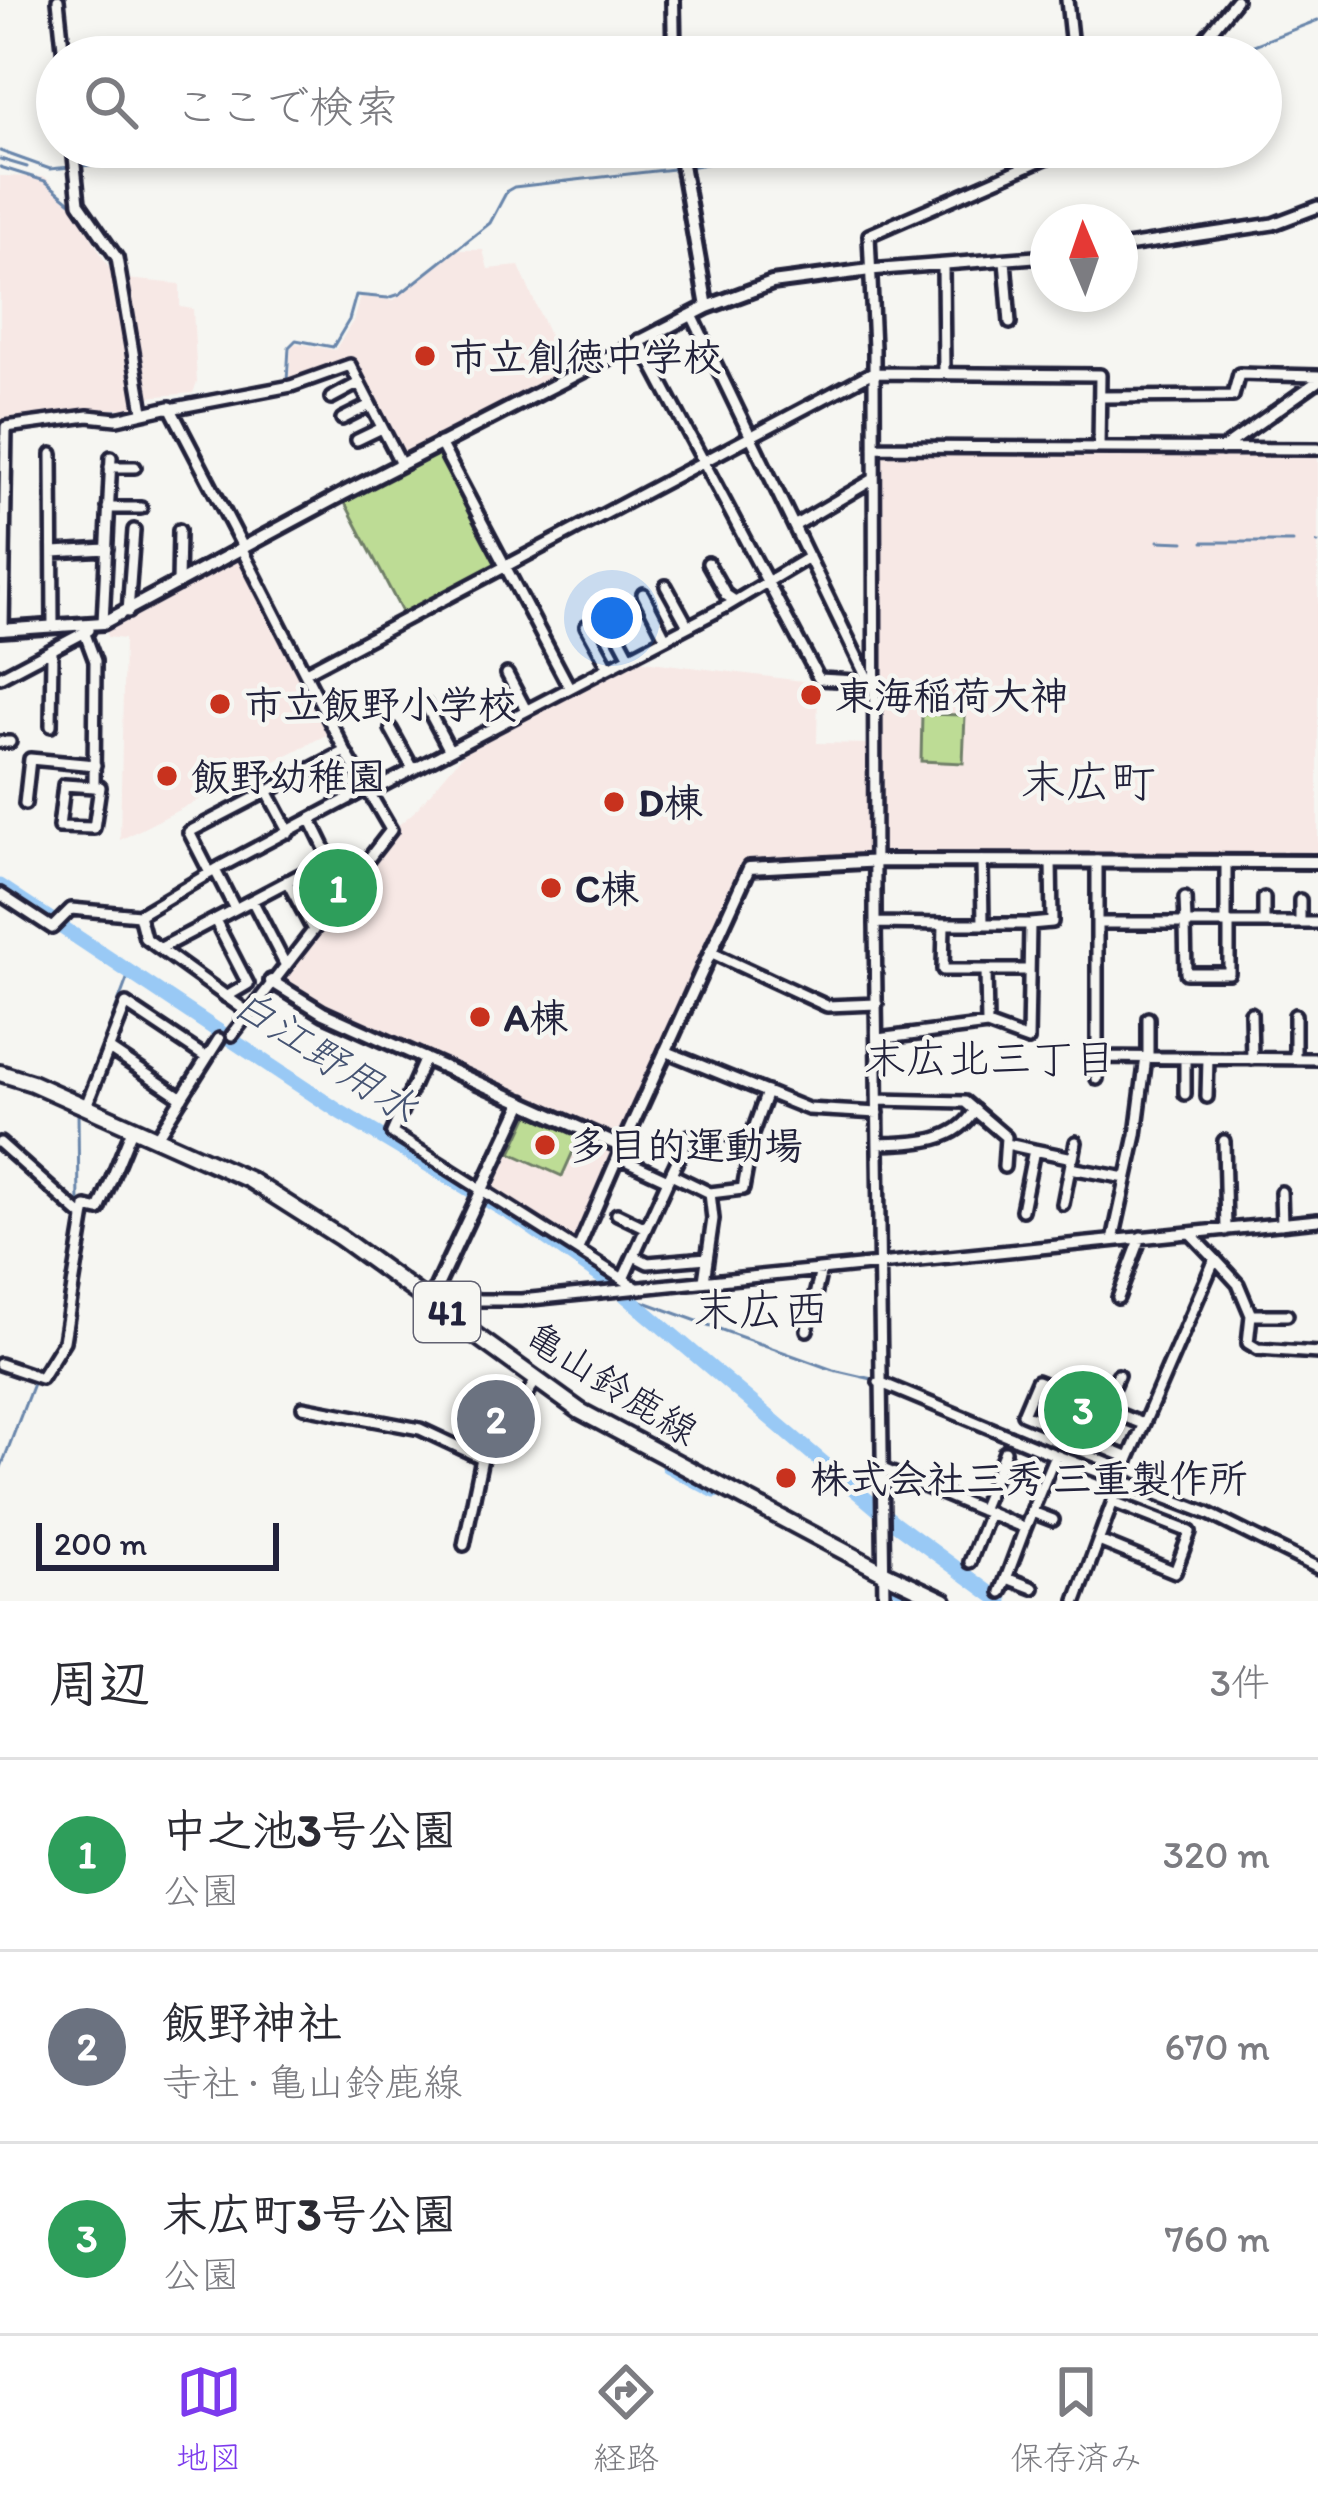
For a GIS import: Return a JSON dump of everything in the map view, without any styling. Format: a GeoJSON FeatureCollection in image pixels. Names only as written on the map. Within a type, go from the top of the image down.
{"type":"FeatureCollection","features":[{"type":"Feature","properties":{"kind":"main road","name":"亀山鈴鹿線"},"geometry":{"type":"LineString","coordinates":[[0,1073],[250,1180],[430,1301],[536,1381],[638,1443],[944,1601]]}},
{"type":"Feature","properties":{"kind":"street"},"geometry":{"type":"LineString","coordinates":[[58,0],[62,36]]}},
{"type":"Feature","properties":{"kind":"street"},"geometry":{"type":"LineString","coordinates":[[673,0],[674,36]]}},
{"type":"Feature","properties":{"kind":"street"},"geometry":{"type":"LineString","coordinates":[[1067,0],[1071,36]]}},
{"type":"Feature","properties":{"kind":"street"},"geometry":{"type":"LineString","coordinates":[[1207,36],[1236,0]]}},
{"type":"Feature","properties":{"kind":"street"},"geometry":{"type":"LineString","coordinates":[[75,168],[79,203],[117,258],[142,411]]}},
{"type":"Feature","properties":{"kind":"street"},"geometry":{"type":"LineString","coordinates":[[683,168],[706,307]]}},
{"type":"Feature","properties":{"kind":"street"},"geometry":{"type":"LineString","coordinates":[[884,1601],[869,235],[1023,168]]}},
{"type":"Feature","properties":{"kind":"street"},"geometry":{"type":"LineString","coordinates":[[1138,244],[1273,224],[1317,207],[1318,218]]}},
{"type":"Feature","properties":{"kind":"street"},"geometry":{"type":"LineString","coordinates":[[0,677],[706,307],[772,283],[1030,258]]}},
{"type":"Feature","properties":{"kind":"street"},"geometry":{"type":"LineString","coordinates":[[1005,260],[1010,323]]}},
{"type":"Feature","properties":{"kind":"street"},"geometry":{"type":"LineString","coordinates":[[944,266],[944,373]]}},
{"type":"Feature","properties":{"kind":"street"},"geometry":{"type":"LineString","coordinates":[[692,315],[872,682]]}},
{"type":"Feature","properties":{"kind":"street"},"geometry":{"type":"LineString","coordinates":[[640,340],[819,679],[872,682]]}},
{"type":"Feature","properties":{"kind":"street"},"geometry":{"type":"LineString","coordinates":[[94,628],[1,630],[3,431],[88,416],[117,419],[291,386],[350,365],[401,464]]}},
{"type":"Feature","properties":{"kind":"street"},"geometry":{"type":"LineString","coordinates":[[305,672],[874,373],[1100,375],[1099,448]]}},
{"type":"Feature","properties":{"kind":"street"},"geometry":{"type":"LineString","coordinates":[[1100,397],[1233,396],[1239,374],[1318,379]]}},
{"type":"Feature","properties":{"kind":"street"},"geometry":{"type":"LineString","coordinates":[[1222,449],[1318,379]]}},
{"type":"Feature","properties":{"kind":"street"},"geometry":{"type":"LineString","coordinates":[[332,398],[359,383]]}},
{"type":"Feature","properties":{"kind":"street"},"geometry":{"type":"LineString","coordinates":[[342,419],[370,405]]}},
{"type":"Feature","properties":{"kind":"street"},"geometry":{"type":"LineString","coordinates":[[170,409],[345,751],[391,830],[232,1035]]}},
{"type":"Feature","properties":{"kind":"street"},"geometry":{"type":"LineString","coordinates":[[357,440],[382,428]]}},
{"type":"Feature","properties":{"kind":"street"},"geometry":{"type":"LineString","coordinates":[[440,443],[569,687]]}},
{"type":"Feature","properties":{"kind":"street"},"geometry":{"type":"LineString","coordinates":[[874,447],[1318,449]]}},
{"type":"Feature","properties":{"kind":"street"},"geometry":{"type":"LineString","coordinates":[[52,454],[52,626]]}},
{"type":"Feature","properties":{"kind":"street"},"geometry":{"type":"LineString","coordinates":[[94,787],[94,628],[107,549],[111,462],[135,467]]}},
{"type":"Feature","properties":{"kind":"street"},"geometry":{"type":"LineString","coordinates":[[794,526],[874,479]]}},
{"type":"Feature","properties":{"kind":"street"},"geometry":{"type":"LineString","coordinates":[[92,480],[110,481]]}},
{"type":"Feature","properties":{"kind":"street"},"geometry":{"type":"LineString","coordinates":[[109,508],[141,508]]}},
{"type":"Feature","properties":{"kind":"street"},"geometry":{"type":"LineString","coordinates":[[91,524],[108,524]]}},
{"type":"Feature","properties":{"kind":"street"},"geometry":{"type":"LineString","coordinates":[[128,612],[134,530]]}},
{"type":"Feature","properties":{"kind":"street"},"geometry":{"type":"LineString","coordinates":[[178,584],[179,530]]}},
{"type":"Feature","properties":{"kind":"street"},"geometry":{"type":"LineString","coordinates":[[53,552],[107,549]]}},
{"type":"Feature","properties":{"kind":"street"},"geometry":{"type":"LineString","coordinates":[[0,894],[56,923],[71,909],[140,915],[311,820],[735,602],[808,556]]}},
{"type":"Feature","properties":{"kind":"street"},"geometry":{"type":"LineString","coordinates":[[708,563],[726,596],[735,602]]}},
{"type":"Feature","properties":{"kind":"street"},"geometry":{"type":"LineString","coordinates":[[666,586],[688,626]]}},
{"type":"Feature","properties":{"kind":"street"},"geometry":{"type":"LineString","coordinates":[[643,594],[665,637]]}},
{"type":"Feature","properties":{"kind":"street"},"geometry":{"type":"LineString","coordinates":[[605,610],[629,655]]}},
{"type":"Feature","properties":{"kind":"street"},"geometry":{"type":"LineString","coordinates":[[586,626],[608,666]]}},
{"type":"Feature","properties":{"kind":"street"},"geometry":{"type":"LineString","coordinates":[[51,726],[52,652]]}},
{"type":"Feature","properties":{"kind":"street"},"geometry":{"type":"LineString","coordinates":[[507,674],[526,710]]}},
{"type":"Feature","properties":{"kind":"street"},"geometry":{"type":"LineString","coordinates":[[425,704],[449,749]]}},
{"type":"Feature","properties":{"kind":"street"},"geometry":{"type":"LineString","coordinates":[[391,728],[412,769]]}},
{"type":"Feature","properties":{"kind":"street"},"geometry":{"type":"LineString","coordinates":[[235,909],[189,832],[345,751]]}},
{"type":"Feature","properties":{"kind":"street"},"geometry":{"type":"LineString","coordinates":[[26,804],[30,759],[95,765]]}},
{"type":"Feature","properties":{"kind":"street"},"geometry":{"type":"LineString","coordinates":[[64,785],[94,787],[100,787],[94,828],[59,827],[64,785]]}},
{"type":"Feature","properties":{"kind":"street"},"geometry":{"type":"LineString","coordinates":[[267,791],[289,832]]}},
{"type":"Feature","properties":{"kind":"street"},"geometry":{"type":"LineString","coordinates":[[161,949],[330,860],[311,820]]}},
{"type":"Feature","properties":{"kind":"street"},"geometry":{"type":"LineString","coordinates":[[578,1249],[749,868],[875,861],[1318,862]]}},
{"type":"Feature","properties":{"kind":"street"},"geometry":{"type":"LineString","coordinates":[[982,861],[982,924]]}},
{"type":"Feature","properties":{"kind":"street"},"geometry":{"type":"LineString","coordinates":[[875,923],[1052,922],[1051,861]]}},
{"type":"Feature","properties":{"kind":"street"},"geometry":{"type":"LineString","coordinates":[[1097,861],[1097,1079]]}},
{"type":"Feature","properties":{"kind":"street"},"geometry":{"type":"LineString","coordinates":[[1185,898],[1186,973],[1229,973],[1226,862]]}},
{"type":"Feature","properties":{"kind":"street"},"geometry":{"type":"LineString","coordinates":[[287,881],[313,930]]}},
{"type":"Feature","properties":{"kind":"street"},"geometry":{"type":"LineString","coordinates":[[1264,898],[1264,922]]}},
{"type":"Feature","properties":{"kind":"street"},"geometry":{"type":"LineString","coordinates":[[252,900],[285,964]]}},
{"type":"Feature","properties":{"kind":"street"},"geometry":{"type":"LineString","coordinates":[[1300,900],[1300,923]]}},
{"type":"Feature","properties":{"kind":"street"},"geometry":{"type":"LineString","coordinates":[[140,915],[146,938],[249,1013]]}},
{"type":"Feature","properties":{"kind":"street"},"geometry":{"type":"LineString","coordinates":[[215,920],[248,983],[226,997]]}},
{"type":"Feature","properties":{"kind":"street"},"geometry":{"type":"LineString","coordinates":[[1097,922],[1318,923]]}},
{"type":"Feature","properties":{"kind":"street"},"geometry":{"type":"LineString","coordinates":[[944,924],[943,970],[1029,970]]}},
{"type":"Feature","properties":{"kind":"street"},"geometry":{"type":"LineString","coordinates":[[878,1040],[987,1025],[1028,1040],[1030,924]]}},
{"type":"Feature","properties":{"kind":"street"},"geometry":{"type":"LineString","coordinates":[[710,952],[827,1006],[877,1004]]}},
{"type":"Feature","properties":{"kind":"street"},"geometry":{"type":"LineString","coordinates":[[986,970],[987,1025]]}},
{"type":"Feature","properties":{"kind":"street"},"geometry":{"type":"LineString","coordinates":[[271,981],[323,1013],[523,1102],[670,1177],[710,1193],[743,1189],[749,1156],[688,1136],[670,1177],[623,1279]]}},
{"type":"Feature","properties":{"kind":"street"},"geometry":{"type":"LineString","coordinates":[[86,1106],[126,1004],[207,1058]]}},
{"type":"Feature","properties":{"kind":"street"},"geometry":{"type":"LineString","coordinates":[[1251,1013],[1252,1059]]}},
{"type":"Feature","properties":{"kind":"street"},"geometry":{"type":"LineString","coordinates":[[1295,1015],[1295,1059]]}},
{"type":"Feature","properties":{"kind":"street"},"geometry":{"type":"LineString","coordinates":[[1113,1240],[1147,1057],[1148,1018]]}},
{"type":"Feature","properties":{"kind":"street"},"geometry":{"type":"LineString","coordinates":[[157,1137],[219,1039]]}},
{"type":"Feature","properties":{"kind":"street"},"geometry":{"type":"LineString","coordinates":[[109,1049],[182,1098]]}},
{"type":"Feature","properties":{"kind":"street"},"geometry":{"type":"LineString","coordinates":[[665,1051],[808,1108],[878,1113]]}},
{"type":"Feature","properties":{"kind":"street"},"geometry":{"type":"LineString","coordinates":[[1097,1057],[1318,1059]]}},
{"type":"Feature","properties":{"kind":"street"},"geometry":{"type":"LineString","coordinates":[[425,1058],[392,1133],[637,1288]]}},
{"type":"Feature","properties":{"kind":"street"},"geometry":{"type":"LineString","coordinates":[[1185,1058],[1185,1094]]}},
{"type":"Feature","properties":{"kind":"street"},"geometry":{"type":"LineString","coordinates":[[1207,1097],[1208,1058]]}},
{"type":"Feature","properties":{"kind":"street"},"geometry":{"type":"LineString","coordinates":[[751,1137],[767,1092]]}},
{"type":"Feature","properties":{"kind":"street"},"geometry":{"type":"LineString","coordinates":[[878,1100],[965,1102],[998,1127],[1007,1144],[1004,1167]]}},
{"type":"Feature","properties":{"kind":"street"},"geometry":{"type":"LineString","coordinates":[[430,1301],[523,1102]]}},
{"type":"Feature","properties":{"kind":"street"},"geometry":{"type":"LineString","coordinates":[[878,1144],[928,1143],[968,1121],[975,1110]]}},
{"type":"Feature","properties":{"kind":"street"},"geometry":{"type":"LineString","coordinates":[[0,1364],[41,1378],[58,1353],[70,1316],[86,1207],[99,1210],[133,1127]]}},
{"type":"Feature","properties":{"kind":"street"},"geometry":{"type":"LineString","coordinates":[[1224,1141],[1226,1230]]}},
{"type":"Feature","properties":{"kind":"street"},"geometry":{"type":"LineString","coordinates":[[1063,1204],[1076,1142]]}},
{"type":"Feature","properties":{"kind":"street"},"geometry":{"type":"LineString","coordinates":[[0,1143],[83,1217]]}},
{"type":"Feature","properties":{"kind":"street"},"geometry":{"type":"LineString","coordinates":[[1007,1144],[1126,1178]]}},
{"type":"Feature","properties":{"kind":"street"},"geometry":{"type":"LineString","coordinates":[[1022,1210],[1034,1150]]}},
{"type":"Feature","properties":{"kind":"street"},"geometry":{"type":"LineString","coordinates":[[1281,1192],[1282,1224]]}},
{"type":"Feature","properties":{"kind":"street"},"geometry":{"type":"LineString","coordinates":[[704,1281],[713,1219],[710,1193]]}},
{"type":"Feature","properties":{"kind":"street"},"geometry":{"type":"LineString","coordinates":[[617,1214],[646,1228]]}},
{"type":"Feature","properties":{"kind":"street"},"geometry":{"type":"LineString","coordinates":[[430,1301],[441,1293],[496,1301],[1318,1220]]}},
{"type":"Feature","properties":{"kind":"street"},"geometry":{"type":"LineString","coordinates":[[1191,1234],[1238,1284],[1251,1315],[1248,1343],[1258,1349],[1318,1353]]}},
{"type":"Feature","properties":{"kind":"street"},"geometry":{"type":"LineString","coordinates":[[1118,1298],[1141,1238]]}},
{"type":"Feature","properties":{"kind":"street"},"geometry":{"type":"LineString","coordinates":[[634,1256],[648,1263],[707,1258]]}},
{"type":"Feature","properties":{"kind":"street"},"geometry":{"type":"LineString","coordinates":[[1076,1601],[1129,1458],[1215,1259]]}},
{"type":"Feature","properties":{"kind":"street"},"geometry":{"type":"LineString","coordinates":[[807,1330],[820,1270]]}},
{"type":"Feature","properties":{"kind":"street"},"geometry":{"type":"LineString","coordinates":[[1251,1315],[1287,1315]]}},
{"type":"Feature","properties":{"kind":"street"},"geometry":{"type":"LineString","coordinates":[[1104,1408],[1118,1375]]}},
{"type":"Feature","properties":{"kind":"street"},"geometry":{"type":"LineString","coordinates":[[464,1545],[482,1458],[536,1381]]}},
{"type":"Feature","properties":{"kind":"street"},"geometry":{"type":"LineString","coordinates":[[1129,1458],[1023,1414],[1037,1381],[1143,1424]]}},
{"type":"Feature","properties":{"kind":"street"},"geometry":{"type":"LineString","coordinates":[[879,1382],[1207,1513],[1317,1565]]}},
{"type":"Feature","properties":{"kind":"street"},"geometry":{"type":"LineString","coordinates":[[303,1407],[420,1429],[482,1458]]}},
{"type":"Feature","properties":{"kind":"street"},"geometry":{"type":"LineString","coordinates":[[970,1562],[1005,1450]]}},
{"type":"Feature","properties":{"kind":"street"},"geometry":{"type":"LineString","coordinates":[[1001,1592],[1055,1456]]}},
{"type":"Feature","properties":{"kind":"street"},"geometry":{"type":"LineString","coordinates":[[880,1468],[1025,1528]]}},
{"type":"Feature","properties":{"kind":"street"},"geometry":{"type":"LineString","coordinates":[[1099,1541],[1175,1572],[1183,1552],[1190,1532],[1113,1502]]}},
{"type":"Feature","properties":{"kind":"street"},"geometry":{"type":"LineString","coordinates":[[1032,1512],[1053,1520]]}},
{"type":"Feature","properties":{"kind":"street"},"geometry":{"type":"LineString","coordinates":[[1007,1578],[1034,1588]]}},
{"type":"Feature","properties":{"kind":"shaded area"},"geometry":{"type":"Polygon","coordinates":[[[0,176],[45,177],[74,207],[116,280],[137,407],[0,425],[0,176]]]}},
{"type":"Feature","properties":{"kind":"shaded area","name":"市立創徳中学校"},"geometry":{"type":"Polygon","coordinates":[[[456,250],[483,250],[488,269],[519,266],[564,370],[399,456],[351,362],[289,382],[291,347],[296,343],[335,350],[353,321],[360,297],[394,300],[456,250]]]}},
{"type":"Feature","properties":{"kind":"shaded area"},"geometry":{"type":"Polygon","coordinates":[[[126,279],[180,284],[180,307],[193,309],[197,382],[193,393],[145,397],[126,279]]]}},
{"type":"Feature","properties":{"kind":"shaded area"},"geometry":{"type":"Polygon","coordinates":[[[883,451],[1318,453],[1318,854],[884,852],[880,848],[877,455],[883,451]]]}},
{"type":"Feature","properties":{"kind":"shaded area","name":"市立飯野小学校"},"geometry":{"type":"Polygon","coordinates":[[[239,561],[332,732],[120,840],[124,639],[107,637],[107,631],[239,561]]]}},
{"type":"Feature","properties":{"kind":"shaded area"},"geometry":{"type":"Polygon","coordinates":[[[627,659],[818,683],[817,743],[871,744],[870,853],[746,859],[622,1133],[612,1135],[327,1010],[279,980],[395,828],[476,739],[627,659]]]}},
{"type":"Feature","properties":{"kind":"shaded area"},"geometry":{"type":"Polygon","coordinates":[[[529,1112],[615,1153],[577,1239],[572,1241],[492,1187],[529,1112]]]}},
{"type":"Feature","properties":{"kind":"green space"},"geometry":{"type":"Polygon","coordinates":[[[440,448],[502,566],[404,616],[343,499],[440,448]]]}},
{"type":"Feature","properties":{"kind":"green space"},"geometry":{"type":"Polygon","coordinates":[[[922,714],[965,715],[963,763],[921,761],[922,714]]]}},
{"type":"Feature","properties":{"kind":"green space","name":"多目的運動場"},"geometry":{"type":"Polygon","coordinates":[[[529,1114],[580,1136],[562,1176],[511,1153],[529,1114]]]}},
{"type":"Feature","properties":{"kind":"waterway"},"geometry":{"type":"LineString","coordinates":[[1200,36],[1229,0]]}},
{"type":"Feature","properties":{"kind":"waterway"},"geometry":{"type":"LineString","coordinates":[[1277,36],[1318,20]]}},
{"type":"Feature","properties":{"kind":"waterway"},"geometry":{"type":"LineString","coordinates":[[0,151],[36,164]]}},
{"type":"Feature","properties":{"kind":"waterway"},"geometry":{"type":"LineString","coordinates":[[0,159],[27,167]]}},
{"type":"Feature","properties":{"kind":"waterway"},"geometry":{"type":"LineString","coordinates":[[0,167],[45,181],[74,205]]}},
{"type":"Feature","properties":{"kind":"waterway"},"geometry":{"type":"LineString","coordinates":[[47,168],[60,168]]}},
{"type":"Feature","properties":{"kind":"waterway"},"geometry":{"type":"LineString","coordinates":[[149,405],[287,381],[289,347],[296,340],[333,347],[349,320],[356,295],[388,298],[400,294],[490,223],[507,191],[514,187],[673,169]]}},
{"type":"Feature","properties":{"kind":"waterway"},"geometry":{"type":"LineString","coordinates":[[95,412],[135,410]]}},
{"type":"Feature","properties":{"kind":"waterway"},"geometry":{"type":"LineString","coordinates":[[24,420],[50,417]]}},
{"type":"Feature","properties":{"kind":"waterway"},"geometry":{"type":"LineString","coordinates":[[1158,541],[1184,542]]}},
{"type":"Feature","properties":{"kind":"waterway"},"geometry":{"type":"LineString","coordinates":[[1203,542],[1293,542]]}},
{"type":"Feature","properties":{"kind":"waterway","name":"白江野用水"},"geometry":{"type":"LineString","coordinates":[[0,886],[340,1112],[521,1220],[612,1284]]}},
{"type":"Feature","properties":{"kind":"waterway"},"geometry":{"type":"LineString","coordinates":[[83,1097],[130,971]]}},
{"type":"Feature","properties":{"kind":"waterway"},"geometry":{"type":"LineString","coordinates":[[78,1110],[79,1209]]}},
{"type":"Feature","properties":{"kind":"waterway"},"geometry":{"type":"LineString","coordinates":[[625,1295],[833,1370],[872,1379]]}},
{"type":"Feature","properties":{"kind":"waterway","name":"白江野用水"},"geometry":{"type":"LineString","coordinates":[[625,1295],[893,1522],[1001,1601]]}},
{"type":"Feature","properties":{"kind":"waterway"},"geometry":{"type":"LineString","coordinates":[[0,1470],[34,1381]]}},
{"type":"Feature","properties":{"kind":"waterway"},"geometry":{"type":"LineString","coordinates":[[922,1395],[1062,1453]]}},
{"type":"Feature","properties":{"kind":"waterway","name":"白江野用水"},"geometry":{"type":"LineString","coordinates":[[668,1466],[715,1491]]}},
{"type":"Feature","properties":{"kind":"waterway","name":"白江野用水"},"geometry":{"type":"LineString","coordinates":[[895,1585],[921,1601]]}},
{"type":"Feature","properties":{"kind":"place","name":"市立創徳中学校"},"geometry":{"type":"Point","coordinates":[425,356]}},
{"type":"Feature","properties":{"kind":"place","name":"東海稲荷大神"},"geometry":{"type":"Point","coordinates":[811,695]}},
{"type":"Feature","properties":{"kind":"place","name":"市立飯野小学校"},"geometry":{"type":"Point","coordinates":[220,704]}},
{"type":"Feature","properties":{"kind":"place","name":"飯野幼稚園"},"geometry":{"type":"Point","coordinates":[167,776]}},
{"type":"Feature","properties":{"kind":"place","name":"D棟"},"geometry":{"type":"Point","coordinates":[614,802]}},
{"type":"Feature","properties":{"kind":"place","name":"中之池3号公園"},"geometry":{"type":"Point","coordinates":[338,888]}},
{"type":"Feature","properties":{"kind":"place","name":"C棟"},"geometry":{"type":"Point","coordinates":[551,888]}},
{"type":"Feature","properties":{"kind":"place","name":"A棟"},"geometry":{"type":"Point","coordinates":[480,1017]}},
{"type":"Feature","properties":{"kind":"place","name":"多目的運動場"},"geometry":{"type":"Point","coordinates":[545,1145]}},
{"type":"Feature","properties":{"kind":"place","name":"末広町3号公園"},"geometry":{"type":"Point","coordinates":[1083,1410]}},
{"type":"Feature","properties":{"kind":"place","name":"飯野神社"},"geometry":{"type":"Point","coordinates":[496,1419]}},
{"type":"Feature","properties":{"kind":"place","name":"株式会社三秀 三重製作所"},"geometry":{"type":"Point","coordinates":[786,1478]}},
{"type":"Feature","properties":{"kind":"district","name":"末広町"},"geometry":{"type":"Point","coordinates":[1088,781]}},
{"type":"Feature","properties":{"kind":"district","name":"末広北三丁目"},"geometry":{"type":"Point","coordinates":[990,1058]}},
{"type":"Feature","properties":{"kind":"district","name":"末広西"},"geometry":{"type":"Point","coordinates":[761,1309]}}]}
